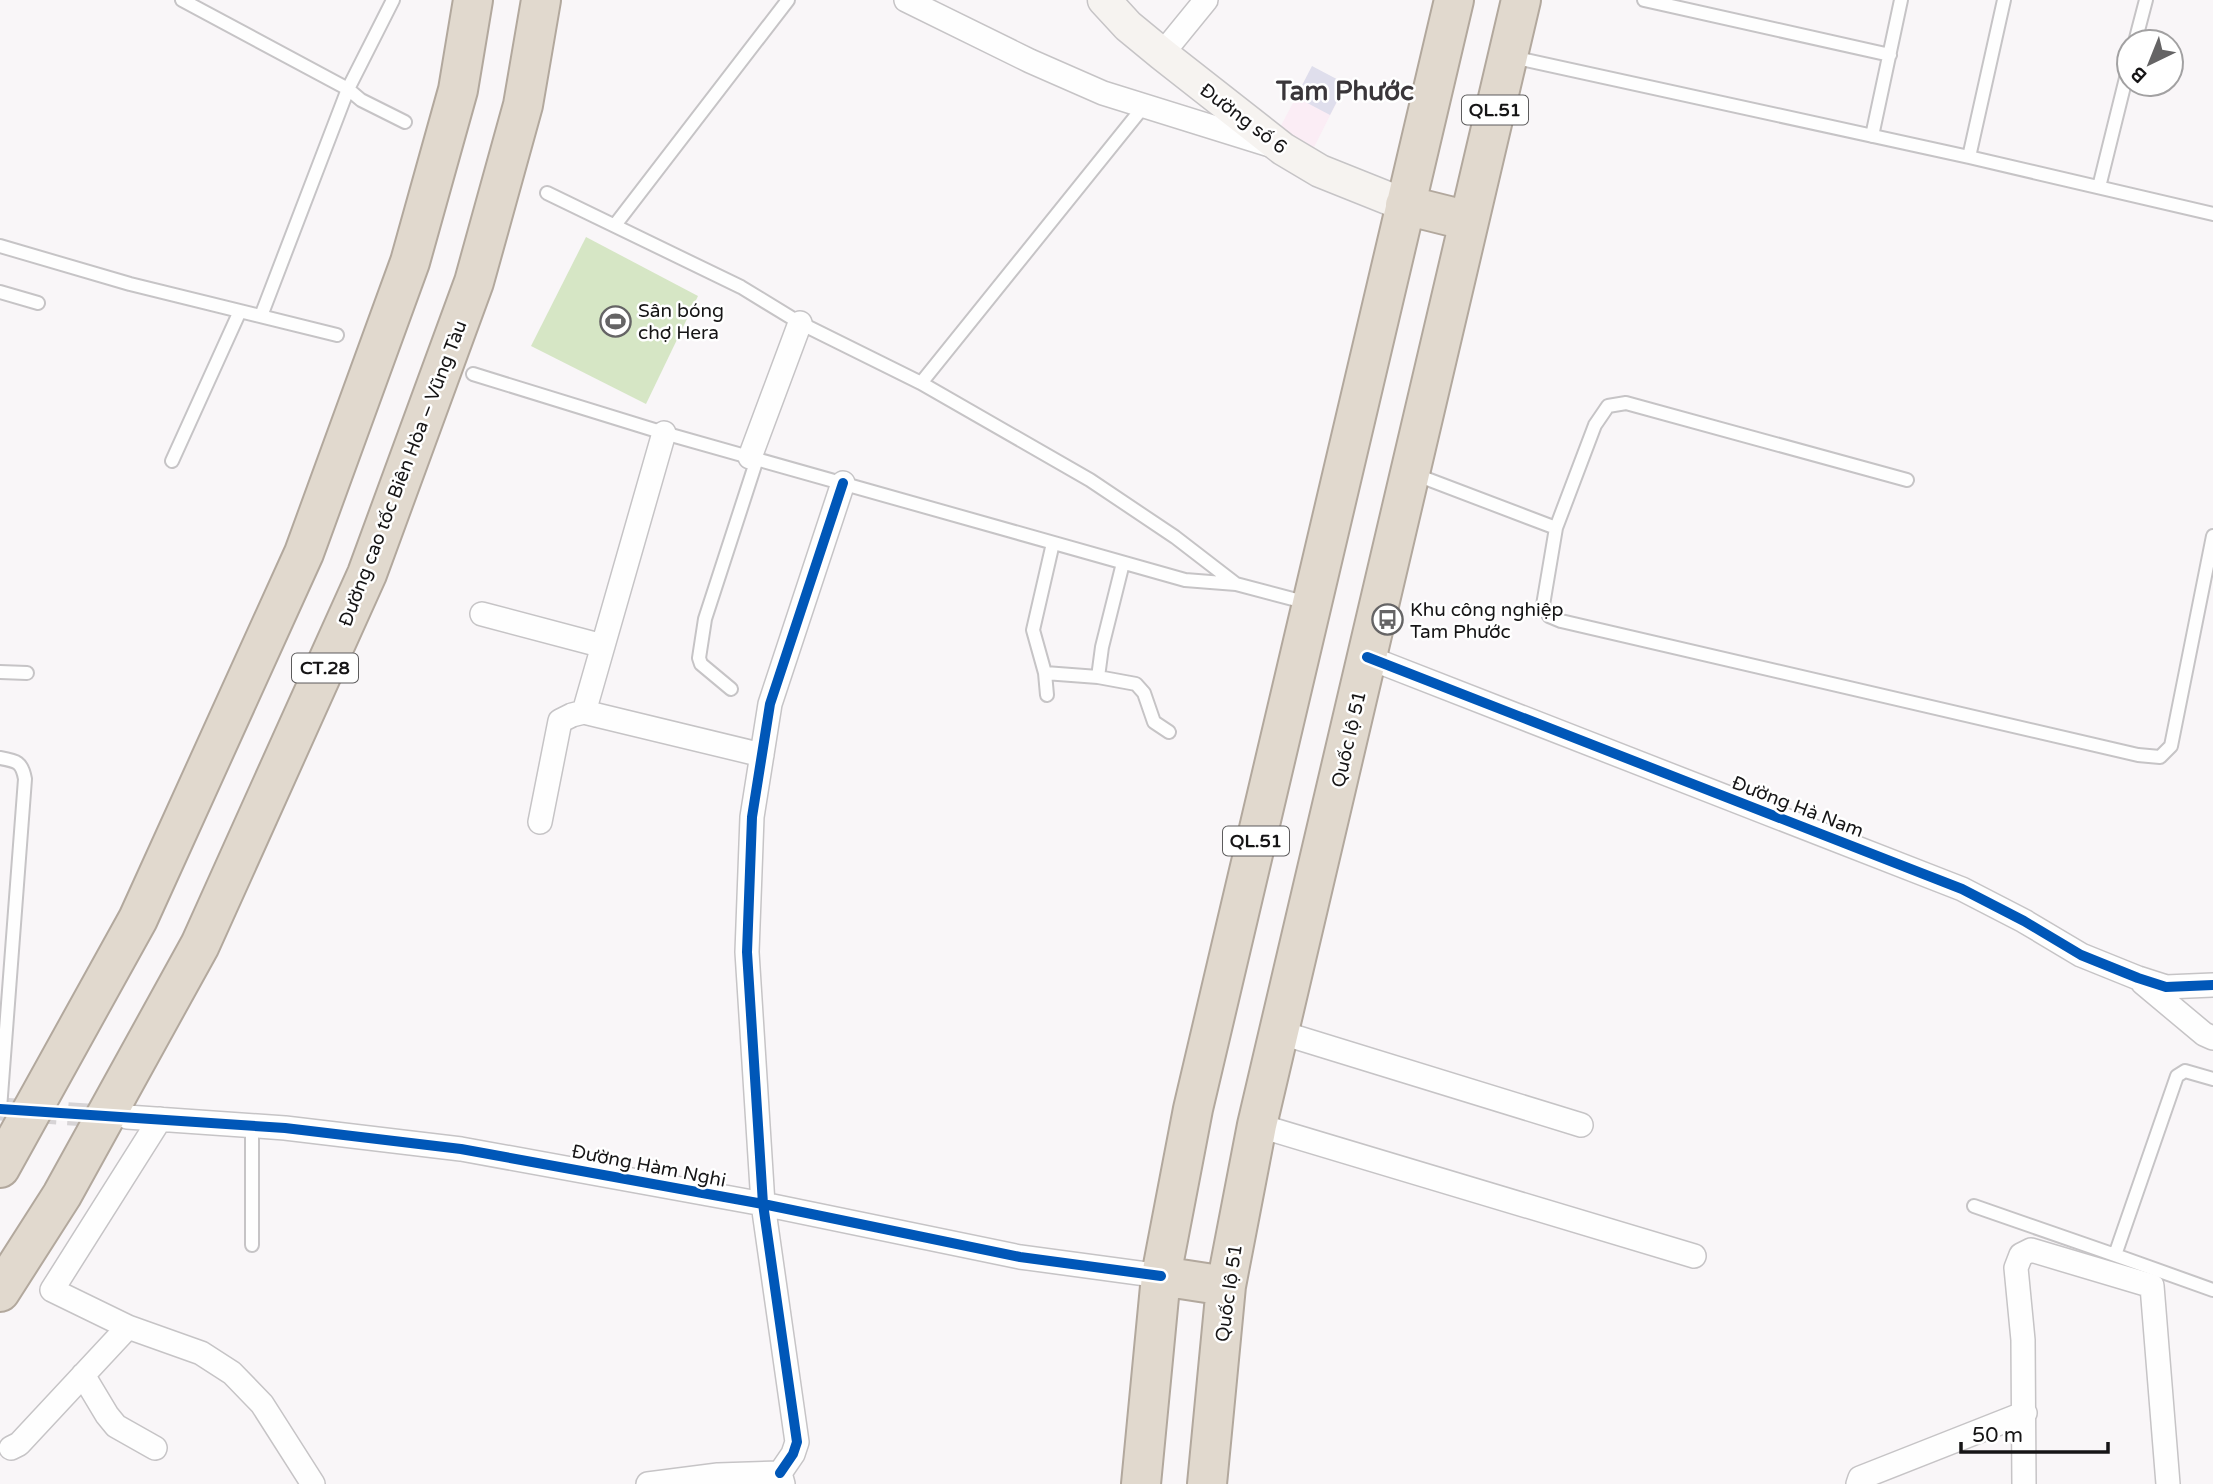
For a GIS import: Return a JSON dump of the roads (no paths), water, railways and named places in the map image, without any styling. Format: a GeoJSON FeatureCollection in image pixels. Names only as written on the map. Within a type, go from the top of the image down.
{"type":"FeatureCollection","features":[{"type":"Feature","properties":{"kind":"highway"},"geometry":{"type":"LineString","coordinates":[[0,1168],[138,919],[304,553],[410,262],[458,90],[473,0]]}},
{"type":"Feature","properties":{"kind":"highway","name":"Đường cao tốc Biên Hòa – Vũng Tàu"},"geometry":{"type":"LineString","coordinates":[[0,1292],[62,1195],[200,945],[367,574],[474,282],[523,105],[541,0]]}},
{"type":"Feature","properties":{"kind":"highway","name":"QL.51"},"geometry":{"type":"LineString","coordinates":[[1142,1484],[1145,1427],[1161,1276],[1194,1109],[1454,0]]}},
{"type":"Feature","properties":{"kind":"highway","name":"Quốc lộ 51"},"geometry":{"type":"LineString","coordinates":[[1207,1484],[1226,1286],[1257,1125],[1521,0]]}},
{"type":"Feature","properties":{"kind":"highway"},"geometry":{"type":"LineString","coordinates":[[1405,205],[1469,221]]}},
{"type":"Feature","properties":{"kind":"highway"},"geometry":{"type":"LineString","coordinates":[[1161,1276],[1226,1286]]}},
{"type":"Feature","properties":{"kind":"street"},"geometry":{"type":"LineString","coordinates":[[906,0],[1030,61],[1103,93],[1283,149]]}},
{"type":"Feature","properties":{"kind":"street","name":"Đường số 6"},"geometry":{"type":"LineString","coordinates":[[1104,0],[1128,26],[1283,149],[1320,171],[1405,205]]}},
{"type":"Feature","properties":{"kind":"street"},"geometry":{"type":"LineString","coordinates":[[1162,54],[1206,0]]}},
{"type":"Feature","properties":{"kind":"street"},"geometry":{"type":"LineString","coordinates":[[753,458],[800,323]]}},
{"type":"Feature","properties":{"kind":"street"},"geometry":{"type":"LineString","coordinates":[[584,712],[664,433]]}},
{"type":"Feature","properties":{"kind":"street"},"geometry":{"type":"LineString","coordinates":[[648,1484],[718,1475],[782,1479],[797,1442],[763,1204],[747,952],[752,817],[770,704],[843,483]]}},
{"type":"Feature","properties":{"kind":"street"},"geometry":{"type":"LineString","coordinates":[[482,614],[603,646]]}},
{"type":"Feature","properties":{"kind":"street","name":"Đường Hà Nam"},"geometry":{"type":"LineString","coordinates":[[1367,657],[1962,889],[2081,955],[2138,978],[2166,987],[2213,985]]}},
{"type":"Feature","properties":{"kind":"street"},"geometry":{"type":"LineString","coordinates":[[540,822],[560,721],[572,715],[584,712],[762,755]]}},
{"type":"Feature","properties":{"kind":"street"},"geometry":{"type":"LineString","coordinates":[[2138,978],[2204,1034],[2213,1038]]}},
{"type":"Feature","properties":{"kind":"street"},"geometry":{"type":"LineString","coordinates":[[1279,1032],[1581,1125]]}},
{"type":"Feature","properties":{"kind":"street","name":"Đường Hàm Nghi"},"geometry":{"type":"LineString","coordinates":[[127,1117],[252,1126],[461,1149],[763,1204],[1020,1257],[1161,1276]]}},
{"type":"Feature","properties":{"kind":"street"},"geometry":{"type":"LineString","coordinates":[[160,1119],[52,1290],[128,1326],[201,1353],[233,1373],[262,1404],[313,1484]]}},
{"type":"Feature","properties":{"kind":"street"},"geometry":{"type":"LineString","coordinates":[[1257,1125],[1694,1256]]}},
{"type":"Feature","properties":{"kind":"street"},"geometry":{"type":"LineString","coordinates":[[2024,1484],[2023,1340],[2016,1268],[2021,1255],[2031,1250],[2146,1282],[2152,1286],[2168,1484]]}},
{"type":"Feature","properties":{"kind":"street"},"geometry":{"type":"LineString","coordinates":[[11,1448],[19,1444],[128,1326]]}},
{"type":"Feature","properties":{"kind":"street"},"geometry":{"type":"LineString","coordinates":[[83,1375],[116,1426],[155,1448]]}},
{"type":"Feature","properties":{"kind":"street"},"geometry":{"type":"LineString","coordinates":[[1858,1484],[1860,1478],[2025,1413]]}},
{"type":"Feature","properties":{"kind":"lane"},"geometry":{"type":"LineString","coordinates":[[181,0],[348,89],[360,100],[405,122]]}},
{"type":"Feature","properties":{"kind":"lane"},"geometry":{"type":"LineString","coordinates":[[261,316],[348,89],[393,0]]}},
{"type":"Feature","properties":{"kind":"lane"},"geometry":{"type":"LineString","coordinates":[[615,225],[788,0]]}},
{"type":"Feature","properties":{"kind":"lane"},"geometry":{"type":"LineString","coordinates":[[1644,0],[1890,55]]}},
{"type":"Feature","properties":{"kind":"lane"},"geometry":{"type":"LineString","coordinates":[[1872,136],[1901,0]]}},
{"type":"Feature","properties":{"kind":"lane"},"geometry":{"type":"LineString","coordinates":[[1969,157],[2004,0]]}},
{"type":"Feature","properties":{"kind":"lane"},"geometry":{"type":"LineString","coordinates":[[2139,28],[2146,0]]}},
{"type":"Feature","properties":{"kind":"lane"},"geometry":{"type":"LineString","coordinates":[[1508,56],[1969,157],[2213,214]]}},
{"type":"Feature","properties":{"kind":"lane"},"geometry":{"type":"LineString","coordinates":[[2099,187],[2121,98]]}},
{"type":"Feature","properties":{"kind":"lane"},"geometry":{"type":"LineString","coordinates":[[921,383],[1144,106]]}},
{"type":"Feature","properties":{"kind":"lane"},"geometry":{"type":"LineString","coordinates":[[547,192],[741,287],[800,323],[921,383],[1090,480],[1175,537],[1236,584]]}},
{"type":"Feature","properties":{"kind":"lane"},"geometry":{"type":"LineString","coordinates":[[0,246],[130,284],[337,335]]}},
{"type":"Feature","properties":{"kind":"lane"},"geometry":{"type":"LineString","coordinates":[[0,292],[38,303]]}},
{"type":"Feature","properties":{"kind":"lane"},"geometry":{"type":"LineString","coordinates":[[172,461],[240,311]]}},
{"type":"Feature","properties":{"kind":"lane"},"geometry":{"type":"LineString","coordinates":[[473,374],[664,433],[1185,580],[1236,584],[1312,604]]}},
{"type":"Feature","properties":{"kind":"lane"},"geometry":{"type":"LineString","coordinates":[[1907,480],[1626,403],[1608,406],[1595,425],[1556,528],[1543,605],[1549,616],[1561,621],[2138,755],[2160,757],[2171,746],[2213,536]]}},
{"type":"Feature","properties":{"kind":"lane"},"geometry":{"type":"LineString","coordinates":[[731,689],[701,664],[699,658],[705,619],[753,458]]}},
{"type":"Feature","properties":{"kind":"lane"},"geometry":{"type":"LineString","coordinates":[[1410,472],[1556,528]]}},
{"type":"Feature","properties":{"kind":"lane"},"geometry":{"type":"LineString","coordinates":[[1047,695],[1045,673],[1033,630],[1053,543]]}},
{"type":"Feature","properties":{"kind":"lane"},"geometry":{"type":"LineString","coordinates":[[1098,677],[1102,647],[1123,563]]}},
{"type":"Feature","properties":{"kind":"lane"},"geometry":{"type":"LineString","coordinates":[[0,672],[27,673]]}},
{"type":"Feature","properties":{"kind":"lane"},"geometry":{"type":"LineString","coordinates":[[1045,673],[1098,677],[1136,684],[1144,694],[1154,722],[1169,732]]}},
{"type":"Feature","properties":{"kind":"lane"},"geometry":{"type":"LineString","coordinates":[[0,758],[18,761],[23,766],[25,779],[0,1109]]}},
{"type":"Feature","properties":{"kind":"lane"},"geometry":{"type":"LineString","coordinates":[[2115,1255],[2178,1076],[2185,1071],[2213,1079]]}},
{"type":"Feature","properties":{"kind":"lane"},"geometry":{"type":"LineString","coordinates":[[252,1126],[252,1245]]}},
{"type":"Feature","properties":{"kind":"lane"},"geometry":{"type":"LineString","coordinates":[[1974,1206],[2213,1290]]}},
{"type":"Feature","properties":{"kind":"tunnel"},"geometry":{"type":"LineString","coordinates":[[0,1109],[116,1117]]}},
{"type":"Feature","properties":{"kind":"place","name":"Sân bóng chợ Hera"},"geometry":{"type":"Point","coordinates":[615,321]}},
{"type":"Feature","properties":{"kind":"place","name":"Khu công nghiệp Tam Phước"},"geometry":{"type":"Point","coordinates":[1387,620]}},
{"type":"Feature","properties":{"kind":"district","name":"Tam Phước"},"geometry":{"type":"Point","coordinates":[1345,91]}}]}
